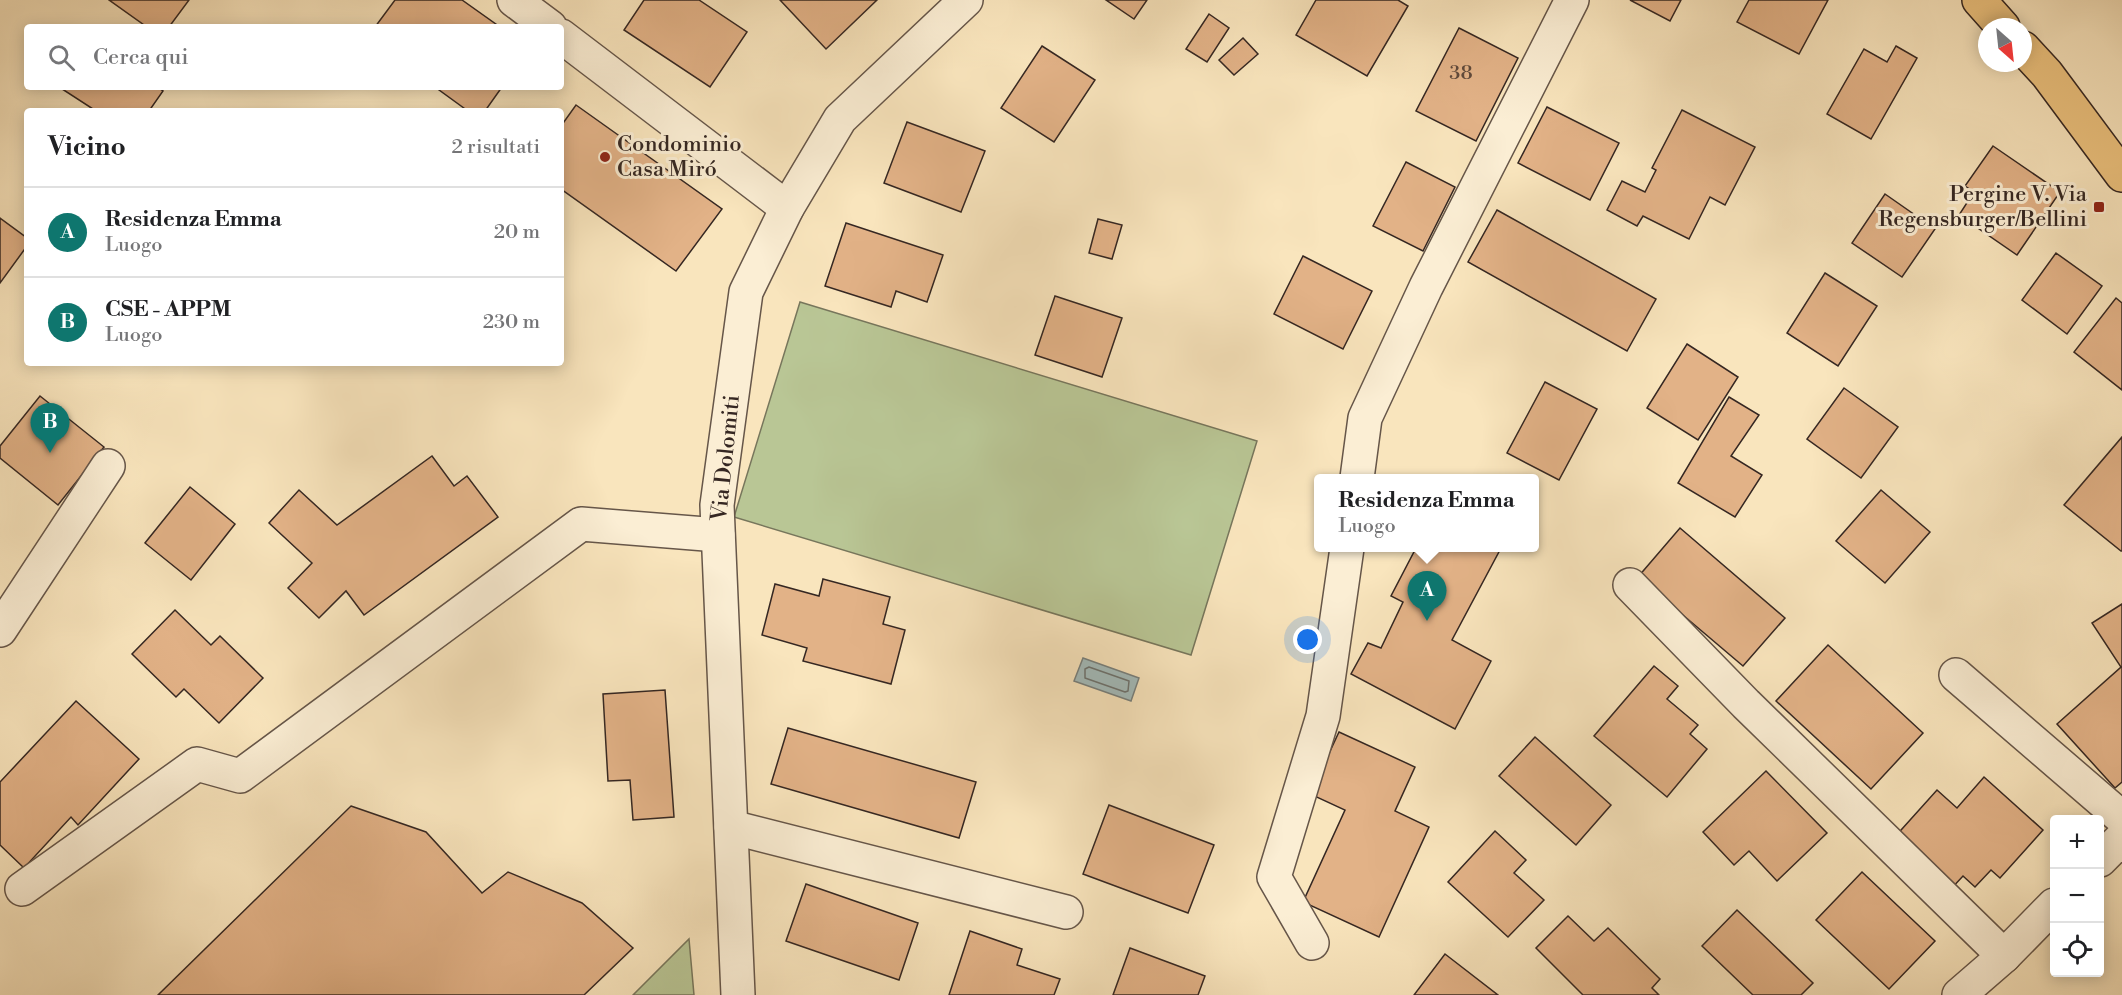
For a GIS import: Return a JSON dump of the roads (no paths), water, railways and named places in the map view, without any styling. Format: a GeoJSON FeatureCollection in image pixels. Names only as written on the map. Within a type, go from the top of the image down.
{"type":"FeatureCollection","features":[{"type":"Feature","properties":{"kind":"main road"},"geometry":{"type":"LineString","coordinates":[[1979,0],[1995,18]]}},
{"type":"Feature","properties":{"kind":"main road"},"geometry":{"type":"LineString","coordinates":[[2032,58],[2122,175]]}},
{"type":"Feature","properties":{"kind":"street"},"geometry":{"type":"LineString","coordinates":[[514,0],[546,24]]}},
{"type":"Feature","properties":{"kind":"street","name":"Via Dolomiti"},"geometry":{"type":"LineString","coordinates":[[738,995],[717,505],[746,292],[787,208],[840,119],[966,0]]}},
{"type":"Feature","properties":{"kind":"street"},"geometry":{"type":"LineString","coordinates":[[1358,474],[1365,418],[1426,287],[1572,0]]}},
{"type":"Feature","properties":{"kind":"street"},"geometry":{"type":"LineString","coordinates":[[564,38],[787,208]]}},
{"type":"Feature","properties":{"kind":"street"},"geometry":{"type":"LineString","coordinates":[[0,630],[108,466]]}},
{"type":"Feature","properties":{"kind":"street"},"geometry":{"type":"LineString","coordinates":[[22,889],[198,764],[240,777],[582,524],[718,535]]}},
{"type":"Feature","properties":{"kind":"street"},"geometry":{"type":"LineString","coordinates":[[1312,943],[1274,877],[1323,716],[1346,552]]}},
{"type":"Feature","properties":{"kind":"street"},"geometry":{"type":"LineString","coordinates":[[1630,585],[1746,704],[2004,956]]}},
{"type":"Feature","properties":{"kind":"street"},"geometry":{"type":"LineString","coordinates":[[1956,675],[2122,818]]}},
{"type":"Feature","properties":{"kind":"street"},"geometry":{"type":"LineString","coordinates":[[731,827],[1066,912]]}},
{"type":"Feature","properties":{"kind":"street"},"geometry":{"type":"LineString","coordinates":[[2104,856],[2122,838]]}},
{"type":"Feature","properties":{"kind":"street"},"geometry":{"type":"LineString","coordinates":[[1959,995],[2004,956],[2050,910]]}},
{"type":"Feature","properties":{"kind":"water"},"geometry":{"type":"Polygon","coordinates":[[[1083,658],[1139,678],[1131,701],[1074,681],[1083,658]]]}},
{"type":"Feature","properties":{"kind":"place","name":"Condominio Casa Miró"},"geometry":{"type":"Point","coordinates":[605,157]}},
{"type":"Feature","properties":{"kind":"place","name":"Pergine V. Via Regensburger/Bellini"},"geometry":{"type":"Point","coordinates":[2099,207]}},
{"type":"Feature","properties":{"kind":"place","name":"CSE - APPM"},"geometry":{"type":"Point","coordinates":[50,453]}},
{"type":"Feature","properties":{"kind":"place","name":"Residenza Emma"},"geometry":{"type":"Point","coordinates":[1427,621]}}]}
